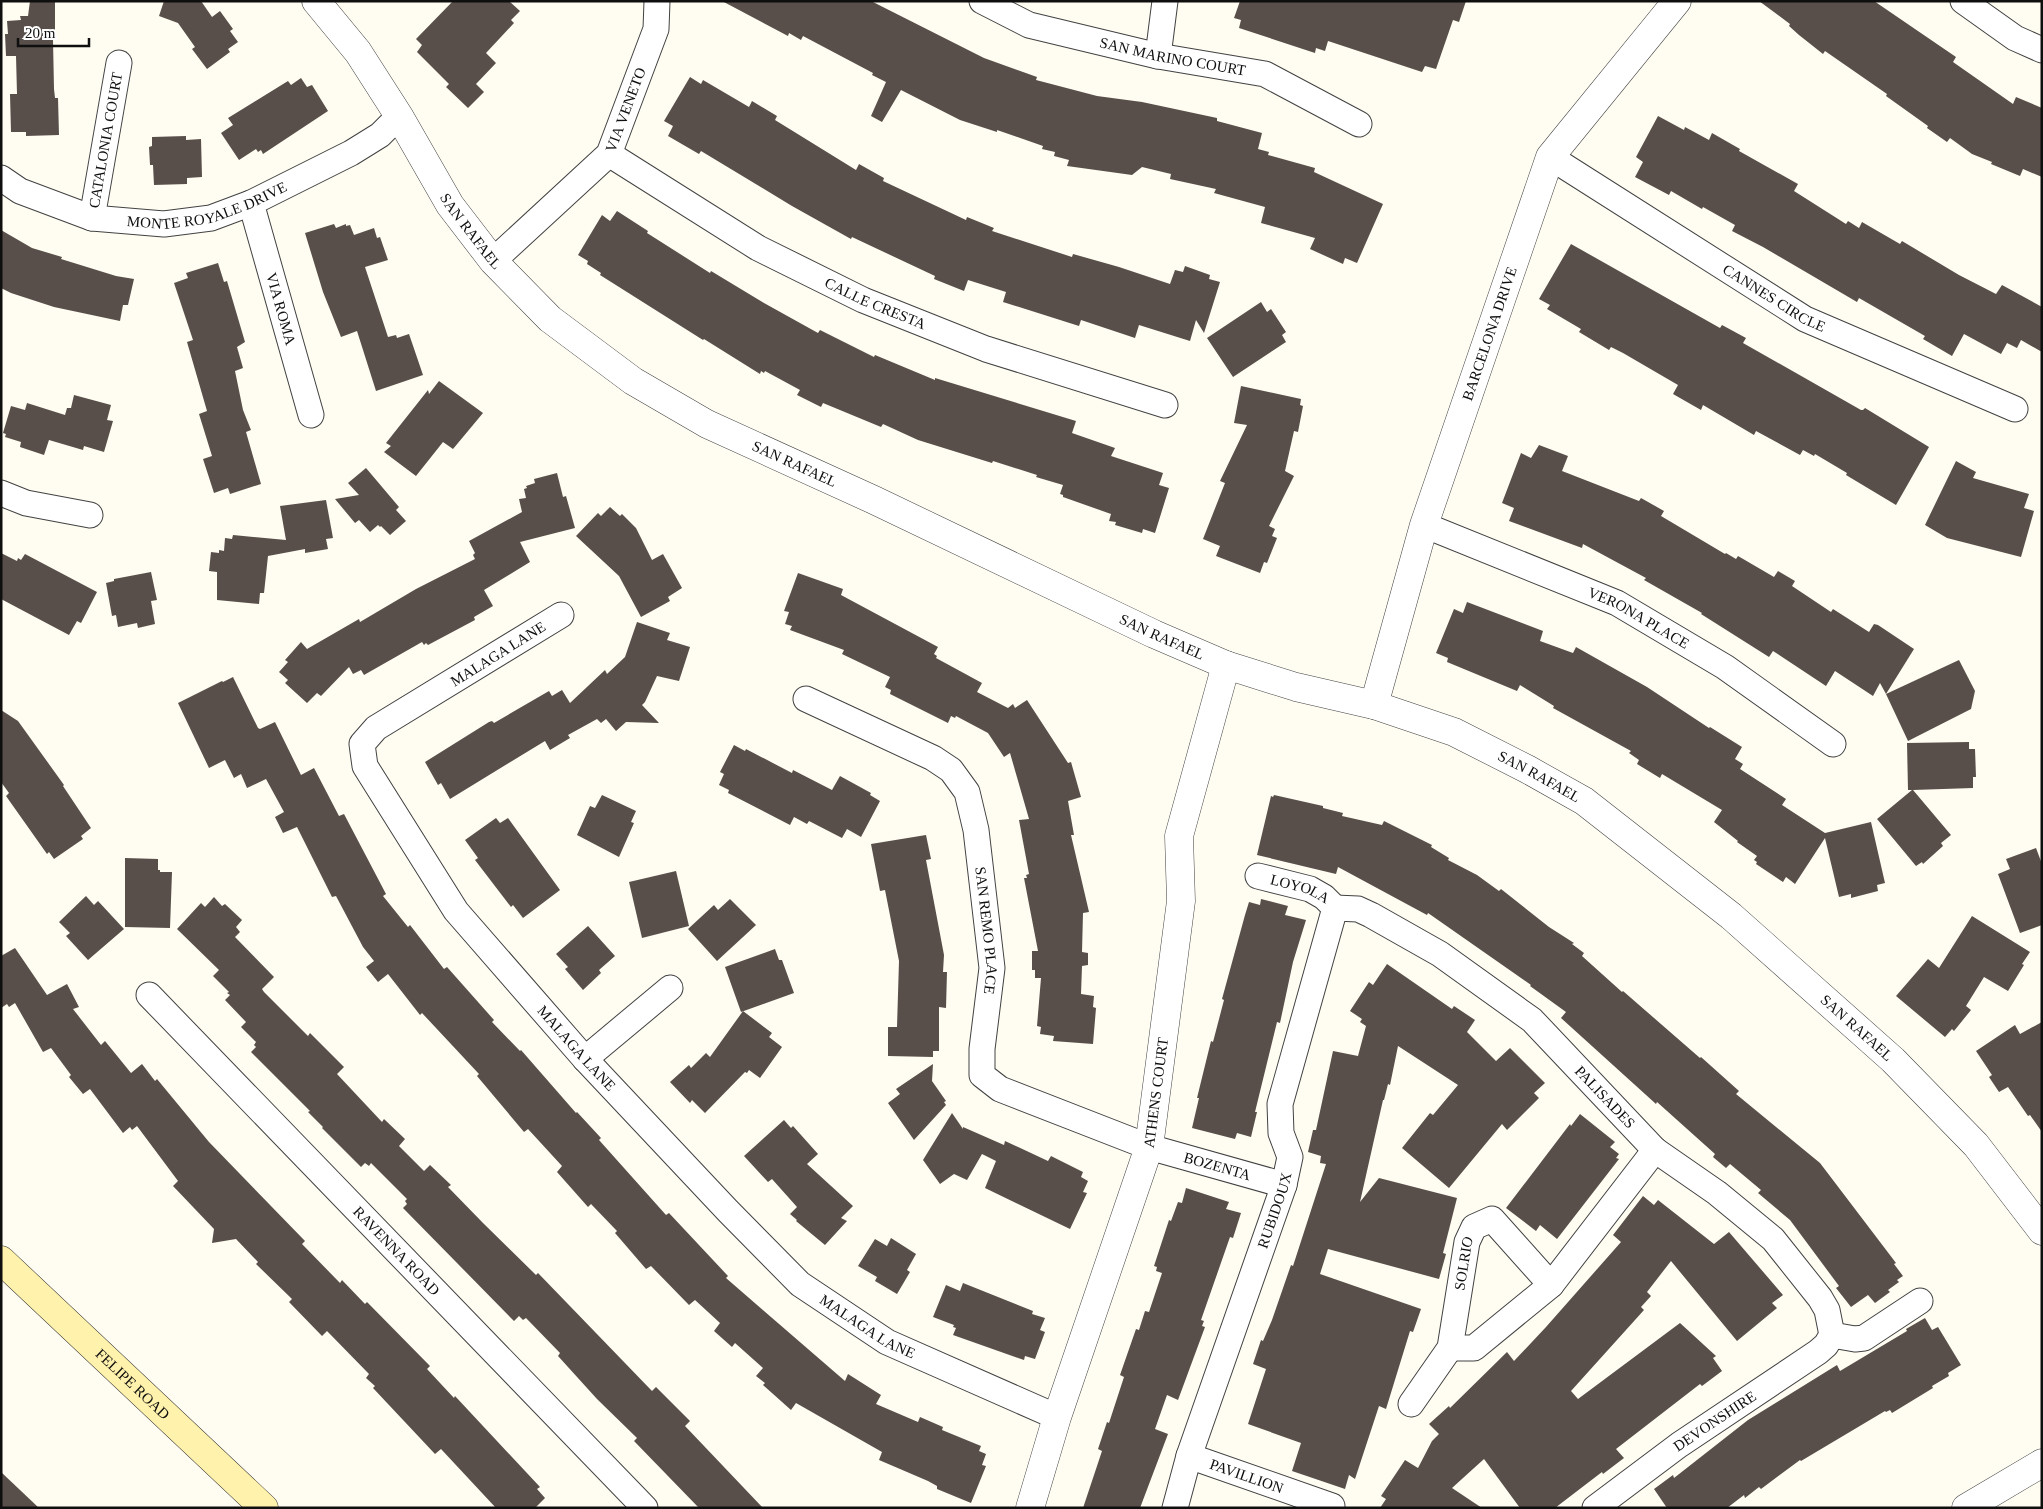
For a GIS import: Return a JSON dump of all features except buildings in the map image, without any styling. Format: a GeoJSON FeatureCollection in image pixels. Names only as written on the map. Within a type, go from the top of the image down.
{"type":"FeatureCollection","features":[{"type":"Feature","properties":{"kind":"main road","name":"FELIPE ROAD"},"geometry":{"type":"LineString","coordinates":[[1,1260],[264,1508]]}},
{"type":"Feature","properties":{"kind":"street","name":"SAN RAFAEL"},"geometry":{"type":"LineString","coordinates":[[316,1],[358,52],[399,116],[450,205],[493,260],[550,319],[633,381],[707,424],[874,500],[1154,634],[1226,665],[1296,687],[1374,705],[1454,732],[1527,769],[1584,801],[1640,843],[1730,916],[1893,1060],[1976,1145],[2042,1231]]}},
{"type":"Feature","properties":{"kind":"street","name":"VIA VENETO"},"geometry":{"type":"LineString","coordinates":[[493,260],[609,154],[656,29],[657,1]]}},
{"type":"Feature","properties":{"kind":"street","name":"SAN MARINO COURT"},"geometry":{"type":"LineString","coordinates":[[982,1],[1029,25],[1158,56],[1265,74],[1359,124]]}},
{"type":"Feature","properties":{"kind":"street"},"geometry":{"type":"LineString","coordinates":[[1158,56],[1165,1]]}},
{"type":"Feature","properties":{"kind":"street","name":"BARCELONA DRIVE"},"geometry":{"type":"LineString","coordinates":[[1374,705],[1424,525],[1550,157],[1677,1]]}},
{"type":"Feature","properties":{"kind":"street"},"geometry":{"type":"LineString","coordinates":[[1963,1],[2015,38],[2042,50]]}},
{"type":"Feature","properties":{"kind":"street","name":"CATALONIA COURT"},"geometry":{"type":"LineString","coordinates":[[92,218],[119,63]]}},
{"type":"Feature","properties":{"kind":"street","name":"MONTE ROYALE DRIVE"},"geometry":{"type":"LineString","coordinates":[[1,178],[20,191],[92,218],[164,224],[210,218],[251,203],[351,153],[380,135],[399,116]]}},
{"type":"Feature","properties":{"kind":"street","name":"CALLE CRESTA"},"geometry":{"type":"LineString","coordinates":[[609,154],[758,248],[863,300],[986,349],[1165,405]]}},
{"type":"Feature","properties":{"kind":"street","name":"CANNES CIRCLE"},"geometry":{"type":"LineString","coordinates":[[1550,157],[1805,319],[2014,409]]}},
{"type":"Feature","properties":{"kind":"street","name":"VIA ROMA"},"geometry":{"type":"LineString","coordinates":[[251,203],[311,416]]}},
{"type":"Feature","properties":{"kind":"street"},"geometry":{"type":"LineString","coordinates":[[1,493],[26,503],[90,515]]}},
{"type":"Feature","properties":{"kind":"street","name":"VERONA PLACE"},"geometry":{"type":"LineString","coordinates":[[1424,525],[1617,603],[1725,667],[1833,744]]}},
{"type":"Feature","properties":{"kind":"street","name":"MALAGA LANE"},"geometry":{"type":"LineString","coordinates":[[562,615],[376,728],[362,744],[365,766],[456,911],[585,1059],[728,1211],[800,1284],[887,1342],[1057,1417]]}},
{"type":"Feature","properties":{"kind":"street","name":"ATHENS COURT"},"geometry":{"type":"LineString","coordinates":[[1030,1508],[1057,1417],[1149,1147],[1181,901],[1179,836],[1226,665]]}},
{"type":"Feature","properties":{"kind":"street","name":"SAN REMO PLACE"},"geometry":{"type":"LineString","coordinates":[[806,699],[933,758],[951,770],[967,792],[976,830],[992,968],[982,1049],[982,1075],[1000,1089],[1149,1147]]}},
{"type":"Feature","properties":{"kind":"street","name":"LOYOLA"},"geometry":{"type":"LineString","coordinates":[[1258,876],[1310,889],[1324,897],[1336,908]]}},
{"type":"Feature","properties":{"kind":"street","name":"PALISADES"},"geometry":{"type":"LineString","coordinates":[[1336,908],[1358,909],[1440,954],[1532,1020],[1656,1150],[1717,1193],[1773,1238],[1823,1304],[1830,1322],[1832,1335]]}},
{"type":"Feature","properties":{"kind":"street","name":"RUBIDOUX"},"geometry":{"type":"LineString","coordinates":[[1175,1508],[1189,1456],[1284,1185],[1290,1157],[1281,1133],[1280,1104],[1336,908]]}},
{"type":"Feature","properties":{"kind":"street"},"geometry":{"type":"LineString","coordinates":[[585,1059],[670,988]]}},
{"type":"Feature","properties":{"kind":"street","name":"RAVENNA ROAD"},"geometry":{"type":"LineString","coordinates":[[149,995],[645,1508]]}},
{"type":"Feature","properties":{"kind":"street","name":"BOZENTA"},"geometry":{"type":"LineString","coordinates":[[1149,1147],[1284,1185]]}},
{"type":"Feature","properties":{"kind":"street"},"geometry":{"type":"LineString","coordinates":[[1450,1348],[1474,1348],[1551,1285],[1656,1150]]}},
{"type":"Feature","properties":{"kind":"street","name":"SOLRIO"},"geometry":{"type":"LineString","coordinates":[[1411,1404],[1450,1348],[1467,1242],[1474,1227],[1492,1219],[1551,1285]]}},
{"type":"Feature","properties":{"kind":"street"},"geometry":{"type":"LineString","coordinates":[[1832,1335],[1855,1340],[1864,1338],[1920,1301]]}},
{"type":"Feature","properties":{"kind":"street","name":"DEVONSHIRE"},"geometry":{"type":"LineString","coordinates":[[1595,1508],[1679,1445],[1818,1352],[1826,1345],[1832,1335]]}},
{"type":"Feature","properties":{"kind":"street","name":"PAVILLION"},"geometry":{"type":"LineString","coordinates":[[1189,1456],[1332,1506]]}},
{"type":"Feature","properties":{"kind":"street"},"geometry":{"type":"LineString","coordinates":[[1966,1508],[2042,1464]]}}]}
